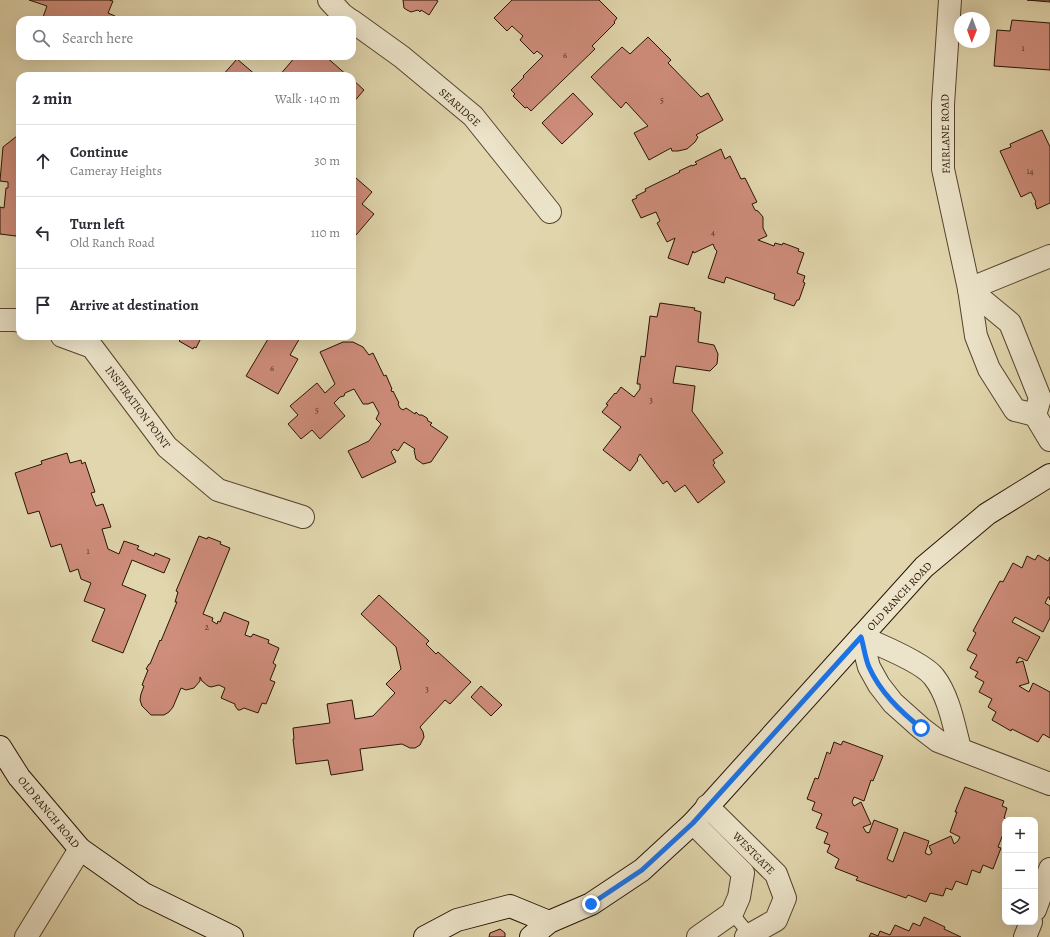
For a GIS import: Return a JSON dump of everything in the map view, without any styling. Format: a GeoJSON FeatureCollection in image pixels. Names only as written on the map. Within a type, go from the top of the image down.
{"type":"FeatureCollection","features":[{"type":"Feature","properties":{"kind":"street","name":"SEARIDGE"},"geometry":{"type":"LineString","coordinates":[[329,0],[345,16]]}},
{"type":"Feature","properties":{"kind":"street","name":"FAIRLANE ROAD"},"geometry":{"type":"LineString","coordinates":[[950,0],[943,104],[943,169],[970,289],[976,336],[989,369],[1015,410],[1035,415]]}},
{"type":"Feature","properties":{"kind":"street","name":"SEARIDGE"},"geometry":{"type":"LineString","coordinates":[[356,25],[402,57],[474,116],[550,212]]}},
{"type":"Feature","properties":{"kind":"street"},"geometry":{"type":"LineString","coordinates":[[1050,256],[970,289],[1010,323],[1040,398],[1035,415],[1050,440]]}},
{"type":"Feature","properties":{"kind":"street"},"geometry":{"type":"LineString","coordinates":[[0,320],[16,320]]}},
{"type":"Feature","properties":{"kind":"street","name":"INSPIRATION POINT"},"geometry":{"type":"LineString","coordinates":[[73,340],[92,347],[167,447],[218,490],[303,517]]}},
{"type":"Feature","properties":{"kind":"street","name":"OLD RANCH ROAD"},"geometry":{"type":"LineString","coordinates":[[531,937],[549,922],[591,904],[642,870],[693,823],[924,567],[987,514],[1050,475]]}},
{"type":"Feature","properties":{"kind":"street"},"geometry":{"type":"LineString","coordinates":[[861,637],[881,645],[929,671],[937,682],[946,701],[960,749]]}},
{"type":"Feature","properties":{"kind":"street"},"geometry":{"type":"LineString","coordinates":[[861,637],[869,667],[880,685],[893,703],[921,728],[938,741],[1050,784]]}},
{"type":"Feature","properties":{"kind":"street"},"geometry":{"type":"LineString","coordinates":[[921,728],[946,701]]}},
{"type":"Feature","properties":{"kind":"street","name":"OLD RANCH ROAD"},"geometry":{"type":"LineString","coordinates":[[0,747],[19,778],[80,849],[144,894],[232,937]]}},
{"type":"Feature","properties":{"kind":"street","name":"WESTGATE"},"geometry":{"type":"LineString","coordinates":[[707,806],[776,874],[785,898],[776,920],[748,936]]}},
{"type":"Feature","properties":{"kind":"street","name":"WESTGATE"},"geometry":{"type":"LineString","coordinates":[[693,823],[743,873],[739,897],[732,913]]}},
{"type":"Feature","properties":{"kind":"street"},"geometry":{"type":"LineString","coordinates":[[26,937],[80,849]]}},
{"type":"Feature","properties":{"kind":"street"},"geometry":{"type":"LineString","coordinates":[[1038,902],[1050,868]]}},
{"type":"Feature","properties":{"kind":"street"},"geometry":{"type":"LineString","coordinates":[[425,937],[457,920],[510,906],[549,922]]}},
{"type":"Feature","properties":{"kind":"street"},"geometry":{"type":"LineString","coordinates":[[698,937],[732,913]]}},
{"type":"Feature","properties":{"kind":"street"},"geometry":{"type":"LineString","coordinates":[[1025,937],[1030,925]]}},
{"type":"Feature","properties":{"kind":"lane"},"geometry":{"type":"LineString","coordinates":[[732,913],[748,936]]}},
{"type":"Feature","properties":{"kind":"building"},"geometry":{"type":"Polygon","coordinates":[[[29,0],[109,0],[113,1],[108,13],[115,16],[43,16],[47,6],[29,0]]]}},
{"type":"Feature","properties":{"kind":"building"},"geometry":{"type":"Polygon","coordinates":[[[403,0],[438,1],[429,15],[421,10],[420,12],[418,10],[411,12],[407,10],[404,8],[403,0]]]}},
{"type":"Feature","properties":{"kind":"building"},"geometry":{"type":"Polygon","coordinates":[[[512,0],[599,0],[617,18],[614,22],[615,23],[592,46],[595,49],[531,111],[527,107],[525,108],[513,96],[515,94],[511,90],[543,56],[537,51],[534,54],[520,40],[523,36],[512,26],[507,31],[494,18],[512,0]]]}},
{"type":"Feature","properties":{"kind":"building"},"geometry":{"type":"Polygon","coordinates":[[[1027,0],[1050,0],[1050,2],[1027,0]]]}},
{"type":"Feature","properties":{"kind":"building"},"geometry":{"type":"Polygon","coordinates":[[[1012,20],[1050,23],[1050,70],[994,66],[997,30],[1010,31],[1012,20]]]}},
{"type":"Feature","properties":{"kind":"building"},"geometry":{"type":"Polygon","coordinates":[[[648,37],[671,60],[668,63],[701,97],[708,93],[723,120],[696,135],[698,137],[695,142],[687,149],[672,151],[671,148],[649,160],[634,133],[648,126],[626,102],[621,108],[591,77],[622,47],[630,54],[648,37]]]}},
{"type":"Feature","properties":{"kind":"building"},"geometry":{"type":"Polygon","coordinates":[[[236,60],[238,60],[252,72],[226,72],[236,60]]]}},
{"type":"Feature","properties":{"kind":"building"},"geometry":{"type":"Polygon","coordinates":[[[293,60],[330,60],[343,72],[282,72],[293,60]]]}},
{"type":"Feature","properties":{"kind":"building"},"geometry":{"type":"Polygon","coordinates":[[[356,83],[364,90],[356,99],[356,83]]]}},
{"type":"Feature","properties":{"kind":"building"},"geometry":{"type":"Polygon","coordinates":[[[573,93],[593,114],[562,144],[542,123],[573,93]]]}},
{"type":"Feature","properties":{"kind":"building"},"geometry":{"type":"Polygon","coordinates":[[[1042,130],[1050,147],[1050,203],[1037,209],[1036,202],[1031,192],[1021,197],[1000,151],[1011,147],[1010,144],[1042,130]]]}},
{"type":"Feature","properties":{"kind":"building"},"geometry":{"type":"Polygon","coordinates":[[[16,137],[16,236],[0,234],[0,207],[4,208],[6,188],[8,188],[8,182],[0,181],[3,147],[16,137]]]}},
{"type":"Feature","properties":{"kind":"building"},"geometry":{"type":"Polygon","coordinates":[[[721,149],[725,159],[730,156],[741,179],[745,178],[757,202],[752,204],[755,210],[758,211],[763,217],[763,228],[767,236],[758,240],[774,246],[775,243],[782,245],[783,243],[799,249],[798,251],[804,253],[797,273],[805,276],[803,282],[805,283],[799,300],[797,300],[794,306],[774,299],[775,294],[726,277],[724,283],[708,278],[717,251],[713,244],[694,253],[693,251],[688,265],[668,258],[675,238],[667,242],[657,223],[660,221],[656,212],[641,218],[632,200],[637,198],[636,196],[646,191],[645,189],[680,172],[679,171],[697,164],[695,162],[721,149]]]}},
{"type":"Feature","properties":{"kind":"building"},"geometry":{"type":"Polygon","coordinates":[[[356,178],[372,192],[362,204],[374,214],[356,235],[356,178]]]}},
{"type":"Feature","properties":{"kind":"building"},"geometry":{"type":"Polygon","coordinates":[[[660,303],[695,308],[694,310],[701,312],[698,342],[714,345],[718,354],[717,364],[710,371],[676,366],[673,383],[695,386],[692,411],[723,453],[713,460],[715,463],[713,465],[725,482],[698,503],[685,485],[675,492],[667,481],[663,484],[640,454],[637,459],[638,460],[630,471],[603,450],[621,427],[602,412],[608,405],[606,404],[621,387],[634,397],[640,389],[640,384],[637,384],[641,356],[645,357],[650,316],[657,317],[660,303]]]}},
{"type":"Feature","properties":{"kind":"building"},"geometry":{"type":"Polygon","coordinates":[[[200,340],[196,348],[194,347],[193,349],[179,341],[200,340]]]}},
{"type":"Feature","properties":{"kind":"building"},"geometry":{"type":"Polygon","coordinates":[[[267,340],[299,340],[290,355],[298,359],[278,394],[246,376],[267,340]]]}},
{"type":"Feature","properties":{"kind":"building"},"geometry":{"type":"Polygon","coordinates":[[[343,342],[353,342],[363,347],[369,355],[373,353],[384,376],[386,375],[392,389],[391,390],[399,403],[400,408],[403,410],[406,408],[415,414],[416,412],[427,418],[428,421],[432,423],[430,425],[448,437],[431,462],[423,464],[416,459],[415,449],[404,442],[398,451],[394,449],[391,452],[396,462],[362,478],[348,451],[369,441],[381,424],[376,419],[379,413],[373,402],[363,404],[354,389],[345,393],[344,396],[340,397],[334,403],[345,416],[320,439],[312,430],[301,439],[288,424],[298,415],[290,406],[317,383],[325,393],[335,384],[320,352],[343,342]]]}},
{"type":"Feature","properties":{"kind":"building"},"geometry":{"type":"Polygon","coordinates":[[[67,453],[70,463],[81,460],[82,464],[85,462],[95,492],[91,493],[96,506],[103,504],[111,527],[102,529],[108,549],[119,554],[124,541],[139,546],[137,549],[154,556],[155,553],[170,559],[164,573],[132,560],[122,585],[146,595],[123,653],[92,641],[105,609],[84,601],[91,583],[81,579],[78,569],[70,572],[61,544],[51,547],[39,511],[28,514],[15,473],[42,464],[41,461],[67,453]]]}},
{"type":"Feature","properties":{"kind":"building"},"geometry":{"type":"Polygon","coordinates":[[[199,536],[207,539],[208,537],[221,542],[220,544],[230,548],[203,614],[213,618],[212,621],[217,624],[218,621],[220,622],[224,612],[249,622],[245,635],[251,637],[253,634],[269,640],[268,643],[279,648],[273,663],[276,665],[270,680],[275,682],[266,704],[262,703],[258,713],[244,708],[238,710],[235,704],[221,698],[225,688],[219,685],[211,687],[208,686],[200,677],[200,681],[194,688],[186,690],[181,688],[173,707],[164,715],[151,715],[142,706],[140,700],[144,686],[142,685],[148,670],[146,669],[150,664],[160,640],[161,641],[177,602],[175,602],[178,592],[176,591],[199,536]]]}},
{"type":"Feature","properties":{"kind":"building"},"geometry":{"type":"Polygon","coordinates":[[[1038,555],[1048,561],[1050,557],[1050,600],[1048,597],[1045,603],[1050,606],[1050,618],[1043,632],[1015,617],[1012,622],[1040,637],[1027,661],[1019,657],[1016,663],[1023,661],[1029,683],[1019,686],[1029,692],[1033,683],[1050,692],[1050,738],[1043,734],[1038,742],[1012,729],[1011,731],[992,720],[996,712],[988,707],[992,699],[979,692],[984,682],[975,677],[978,672],[970,668],[977,655],[967,650],[976,633],[973,631],[1000,581],[1003,582],[1013,563],[1022,568],[1027,556],[1035,560],[1038,555]]]}},
{"type":"Feature","properties":{"kind":"building"},"geometry":{"type":"Polygon","coordinates":[[[379,595],[429,641],[426,644],[436,654],[438,652],[471,682],[450,704],[445,700],[420,727],[424,737],[420,745],[415,748],[410,748],[402,744],[360,749],[363,770],[331,775],[328,760],[296,764],[293,728],[330,723],[327,704],[352,700],[355,719],[373,716],[395,693],[386,684],[401,669],[396,647],[361,614],[379,595]]]}},
{"type":"Feature","properties":{"kind":"building"},"geometry":{"type":"Polygon","coordinates":[[[481,686],[502,705],[491,716],[471,697],[481,686]]]}},
{"type":"Feature","properties":{"kind":"building"},"geometry":{"type":"Polygon","coordinates":[[[843,741],[883,756],[873,781],[871,780],[864,801],[854,797],[852,802],[854,806],[861,802],[871,824],[863,827],[866,832],[869,833],[874,820],[898,829],[887,859],[893,862],[904,832],[929,841],[925,853],[929,855],[932,853],[929,846],[951,836],[954,844],[958,841],[960,837],[950,832],[957,812],[955,812],[965,787],[1004,801],[1002,806],[1007,808],[1004,817],[1002,817],[1002,837],[998,847],[1001,848],[993,869],[983,865],[980,873],[972,870],[967,885],[956,881],[952,890],[946,888],[943,896],[930,893],[926,902],[908,895],[906,898],[856,880],[858,877],[835,868],[839,859],[827,852],[830,845],[824,843],[828,833],[816,828],[822,814],[812,810],[815,802],[807,799],[815,778],[818,779],[827,752],[830,754],[834,742],[841,745],[843,741]]]}},
{"type":"Feature","properties":{"kind":"building"},"geometry":{"type":"Polygon","coordinates":[[[924,917],[961,937],[869,937],[871,933],[878,936],[880,931],[890,935],[895,925],[909,931],[913,923],[920,926],[924,917]]]}},
{"type":"Feature","properties":{"kind":"building"},"geometry":{"type":"Polygon","coordinates":[[[500,929],[505,933],[505,937],[489,937],[490,933],[500,929]]]}},
{"type":"Feature","properties":{"kind":"route"},"geometry":{"type":"LineString","coordinates":[[591,904],[642,870],[693,823],[861,637],[869,667],[880,685],[893,703],[910,720],[921,728]]}}]}
